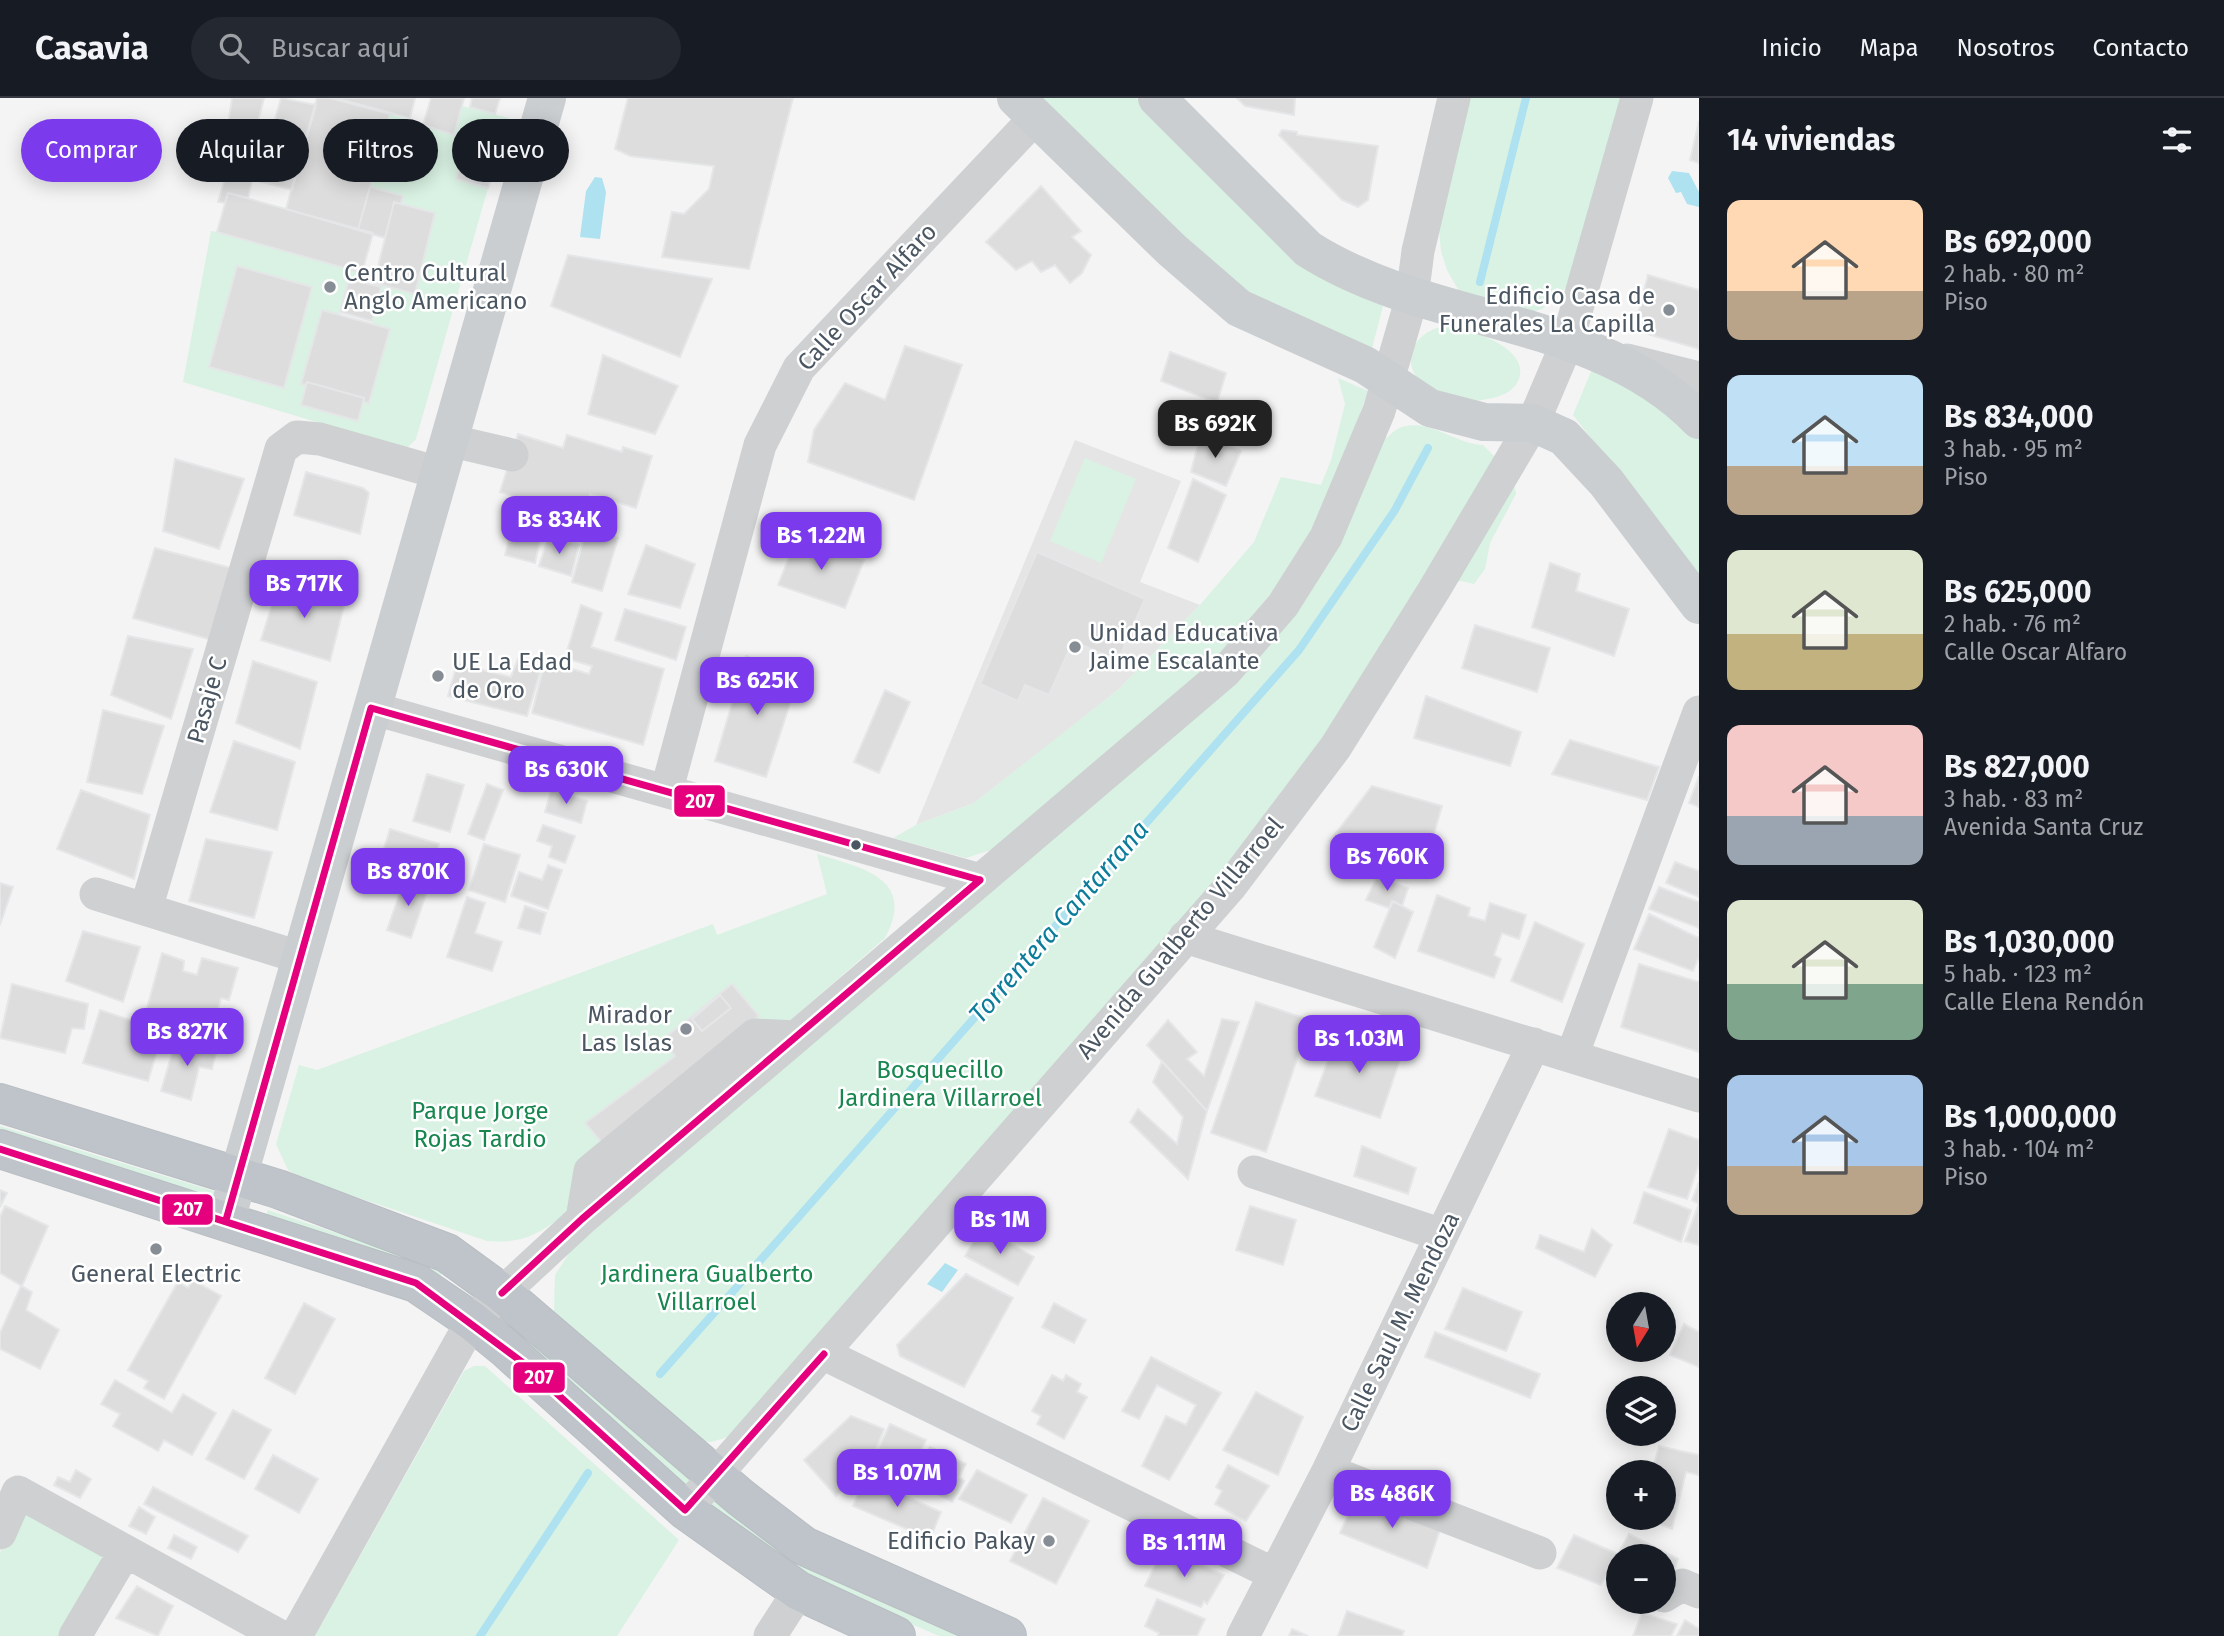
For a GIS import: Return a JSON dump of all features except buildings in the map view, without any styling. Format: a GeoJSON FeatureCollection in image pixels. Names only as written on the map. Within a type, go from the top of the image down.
{"type":"FeatureCollection","features":[{"type":"Feature","properties":{"kind":"highway"},"geometry":{"type":"LineString","coordinates":[[0,1103],[240,1177],[447,1253],[502,1293],[804,1546],[1007,1636]]}},
{"type":"Feature","properties":{"kind":"highway"},"geometry":{"type":"LineString","coordinates":[[0,1149],[416,1283],[472,1321],[685,1510],[799,1591],[897,1636]]}},
{"type":"Feature","properties":{"kind":"main road"},"geometry":{"type":"LineString","coordinates":[[226,1220],[547,98]]}},
{"type":"Feature","properties":{"kind":"main road"},"geometry":{"type":"LineString","coordinates":[[1157,98],[1308,249],[1360,279],[1604,354],[1661,386],[1699,420]]}},
{"type":"Feature","properties":{"kind":"main road"},"geometry":{"type":"LineString","coordinates":[[1026,108],[1172,250],[1240,308],[1390,379],[1430,408],[1484,422],[1534,423],[1564,437],[1606,482],[1699,605]]}},
{"type":"Feature","properties":{"kind":"street"},"geometry":{"type":"LineString","coordinates":[[296,1636],[472,1321],[582,1219],[1225,672],[1283,605],[1326,537],[1390,379],[1412,297],[1418,251],[1454,98]]}},
{"type":"Feature","properties":{"kind":"street","name":"Avenida Gualberto Villarroel"},"geometry":{"type":"LineString","coordinates":[[685,1510],[1230,887],[1335,748],[1534,423],[1567,343],[1637,98]]}},
{"type":"Feature","properties":{"kind":"street","name":"Calle Oscar Alfaro"},"geometry":{"type":"LineString","coordinates":[[667,789],[760,445],[786,390],[799,368],[1026,108]]}},
{"type":"Feature","properties":{"kind":"street"},"geometry":{"type":"LineString","coordinates":[[1604,354],[1699,378]]}},
{"type":"Feature","properties":{"kind":"street","name":"Pasaje C"},"geometry":{"type":"LineString","coordinates":[[146,909],[281,449],[297,437],[443,457],[512,455]]}},
{"type":"Feature","properties":{"kind":"street"},"geometry":{"type":"LineString","coordinates":[[371,708],[667,789],[980,880]]}},
{"type":"Feature","properties":{"kind":"street"},"geometry":{"type":"LineString","coordinates":[[1572,1056],[1699,712]]}},
{"type":"Feature","properties":{"kind":"street"},"geometry":{"type":"LineString","coordinates":[[96,894],[302,958]]}},
{"type":"Feature","properties":{"kind":"street"},"geometry":{"type":"LineString","coordinates":[[1185,937],[1699,1096]]}},
{"type":"Feature","properties":{"kind":"street","name":"Calle Saul M. Mendoza"},"geometry":{"type":"LineString","coordinates":[[1244,1636],[1328,1471],[1534,1044]]}},
{"type":"Feature","properties":{"kind":"street"},"geometry":{"type":"LineString","coordinates":[[1254,1172],[1442,1235]]}},
{"type":"Feature","properties":{"kind":"street"},"geometry":{"type":"LineString","coordinates":[[824,1354],[1274,1574]]}},
{"type":"Feature","properties":{"kind":"street"},"geometry":{"type":"LineString","coordinates":[[1328,1471],[1540,1553]]}},
{"type":"Feature","properties":{"kind":"street"},"geometry":{"type":"LineString","coordinates":[[0,1533],[18,1492],[124,1553],[280,1636]]}},
{"type":"Feature","properties":{"kind":"street"},"geometry":{"type":"LineString","coordinates":[[75,1636],[124,1553]]}},
{"type":"Feature","properties":{"kind":"street"},"geometry":{"type":"LineString","coordinates":[[1676,1589],[1682,1585],[1699,1592]]}},
{"type":"Feature","properties":{"kind":"street"},"geometry":{"type":"LineString","coordinates":[[770,1636],[799,1591]]}},
{"type":"Feature","properties":{"kind":"shaded area","name":"Unidad Educativa Jaime Escalante"},"geometry":{"type":"Polygon","coordinates":[[[1075,440],[1181,481],[1140,582],[1200,605],[1119,689],[974,803],[916,825],[1075,440]]]}},
{"type":"Feature","properties":{"kind":"green space"},"geometry":{"type":"Polygon","coordinates":[[[1032,98],[1136,98],[1228,185],[1349,289],[1383,306],[1370,356],[1239,288],[1032,98]]]}},
{"type":"Feature","properties":{"kind":"green space"},"geometry":{"type":"Polygon","coordinates":[[[1467,98],[1622,98],[1570,284],[1542,309],[1522,314],[1459,291],[1447,270],[1441,251],[1438,220],[1467,98]]]}},
{"type":"Feature","properties":{"kind":"green space"},"geometry":{"type":"Polygon","coordinates":[[[462,106],[509,118],[509,119],[458,119],[462,106]]]}},
{"type":"Feature","properties":{"kind":"green space"},"geometry":{"type":"Polygon","coordinates":[[[390,114],[406,119],[389,119],[390,114]]]}},
{"type":"Feature","properties":{"kind":"green space"},"geometry":{"type":"Polygon","coordinates":[[[438,129],[452,134],[452,182],[467,182],[488,188],[416,439],[406,449],[183,382],[211,231],[217,232],[362,273],[359,281],[349,279],[339,315],[321,311],[301,384],[306,385],[301,405],[358,421],[364,402],[370,403],[390,330],[372,324],[382,285],[435,213],[401,204],[403,196],[370,187],[371,182],[438,182],[438,129]]]}},
{"type":"Feature","properties":{"kind":"green space"},"geometry":{"type":"Polygon","coordinates":[[[1452,325],[1486,337],[1509,351],[1517,360],[1520,370],[1518,381],[1512,389],[1496,397],[1459,402],[1439,394],[1415,375],[1411,356],[1418,340],[1434,329],[1452,325]]]}},
{"type":"Feature","properties":{"kind":"green space"},"geometry":{"type":"Polygon","coordinates":[[[1592,369],[1620,374],[1699,438],[1699,578],[1573,415],[1592,369]]]}},
{"type":"Feature","properties":{"kind":"green space","name":"Jardinera Gualberto Villarroel"},"geometry":{"type":"Polygon","coordinates":[[[1338,378],[1368,391],[1360,413],[1387,438],[1398,429],[1409,425],[1434,429],[1483,445],[1512,474],[1516,494],[1490,543],[1485,569],[1474,584],[1461,581],[1430,587],[1327,773],[735,1435],[711,1442],[697,1440],[554,1311],[555,1275],[572,1249],[1214,698],[1321,519],[1280,583],[1208,667],[1000,847],[966,858],[893,838],[916,825],[974,803],[1119,689],[1200,605],[1254,542],[1281,477],[1321,485],[1331,460],[1345,404],[1338,378]]]}},
{"type":"Feature","properties":{"kind":"green space"},"geometry":{"type":"Polygon","coordinates":[[[1085,458],[1136,479],[1101,563],[1050,541],[1085,458]]]}},
{"type":"Feature","properties":{"kind":"green space","name":"Parque Jorge Rojas Tardio"},"geometry":{"type":"Polygon","coordinates":[[[817,854],[867,871],[889,889],[894,902],[893,918],[885,938],[573,1209],[542,1230],[524,1238],[487,1241],[303,1179],[288,1170],[276,1144],[299,1065],[317,1070],[713,924],[717,935],[827,894],[817,854]]]}},
{"type":"Feature","properties":{"kind":"green space"},"geometry":{"type":"Polygon","coordinates":[[[0,1126],[217,1192],[214,1202],[0,1137],[0,1126]]]}},
{"type":"Feature","properties":{"kind":"green space"},"geometry":{"type":"Polygon","coordinates":[[[268,1210],[443,1269],[439,1280],[264,1221],[268,1210]]]}},
{"type":"Feature","properties":{"kind":"green space"},"geometry":{"type":"Polygon","coordinates":[[[528,1335],[693,1480],[684,1491],[518,1345],[528,1335]]]}},
{"type":"Feature","properties":{"kind":"green space"},"geometry":{"type":"Polygon","coordinates":[[[474,1366],[485,1366],[679,1540],[617,1636],[315,1636],[464,1371],[474,1366]]]}},
{"type":"Feature","properties":{"kind":"green space"},"geometry":{"type":"Polygon","coordinates":[[[715,1500],[969,1636],[939,1636],[810,1580],[708,1509],[715,1500]]]}},
{"type":"Feature","properties":{"kind":"green space"},"geometry":{"type":"Polygon","coordinates":[[[28,1508],[108,1555],[66,1636],[0,1636],[0,1553],[18,1512],[28,1508]]]}},
{"type":"Feature","properties":{"kind":"water"},"geometry":{"type":"Polygon","coordinates":[[[1672,171],[1689,173],[1699,192],[1699,207],[1687,204],[1681,192],[1676,193],[1668,178],[1672,171]]]}},
{"type":"Feature","properties":{"kind":"water"},"geometry":{"type":"Polygon","coordinates":[[[595,177],[602,178],[606,192],[600,239],[580,237],[586,191],[595,177]]]}},
{"type":"Feature","properties":{"kind":"water"},"geometry":{"type":"Polygon","coordinates":[[[945,1263],[958,1270],[942,1292],[927,1284],[945,1263]]]}},
{"type":"Feature","properties":{"kind":"waterway","name":"Torrentera Cantarrana"},"geometry":{"type":"LineString","coordinates":[[1480,282],[1526,98]]}},
{"type":"Feature","properties":{"kind":"waterway","name":"Torrentera Cantarrana"},"geometry":{"type":"LineString","coordinates":[[660,1374],[1299,650],[1395,510],[1428,448]]}},
{"type":"Feature","properties":{"kind":"waterway","name":"Torrentera Cantarrana"},"geometry":{"type":"LineString","coordinates":[[480,1636],[588,1473]]}},
{"type":"Feature","properties":{"kind":"transit line","name":"207"},"geometry":{"type":"LineString","coordinates":[[226,1220],[371,708],[980,880]]}},
{"type":"Feature","properties":{"kind":"transit line","name":"207"},"geometry":{"type":"LineString","coordinates":[[502,1293],[582,1219],[980,880]]}},
{"type":"Feature","properties":{"kind":"transit line","name":"207"},"geometry":{"type":"LineString","coordinates":[[0,1149],[416,1283],[522,1362],[685,1510]]}},
{"type":"Feature","properties":{"kind":"transit line","name":"207"},"geometry":{"type":"LineString","coordinates":[[685,1510],[824,1354]]}},
{"type":"Feature","properties":{"kind":"place","name":"Centro Cultural Anglo Americano"},"geometry":{"type":"Point","coordinates":[330,287]}},
{"type":"Feature","properties":{"kind":"place","name":"Edificio Casa de Funerales La Capilla"},"geometry":{"type":"Point","coordinates":[1669,310]}},
{"type":"Feature","properties":{"kind":"place","name":"Unidad Educativa Jaime Escalante"},"geometry":{"type":"Point","coordinates":[1075,647]}},
{"type":"Feature","properties":{"kind":"place","name":"UE La Edad de Oro"},"geometry":{"type":"Point","coordinates":[438,676]}},
{"type":"Feature","properties":{"kind":"place","name":"Mirador Las Islas"},"geometry":{"type":"Point","coordinates":[686,1029]}},
{"type":"Feature","properties":{"kind":"place","name":"General Electric"},"geometry":{"type":"Point","coordinates":[156,1249]}},
{"type":"Feature","properties":{"kind":"place","name":"Edificio Pakay"},"geometry":{"type":"Point","coordinates":[1049,1541]}},
{"type":"Feature","properties":{"kind":"park label","name":"Bosquecillo Jardinera Villarroel"},"geometry":{"type":"Point","coordinates":[940,1084]}}]}
